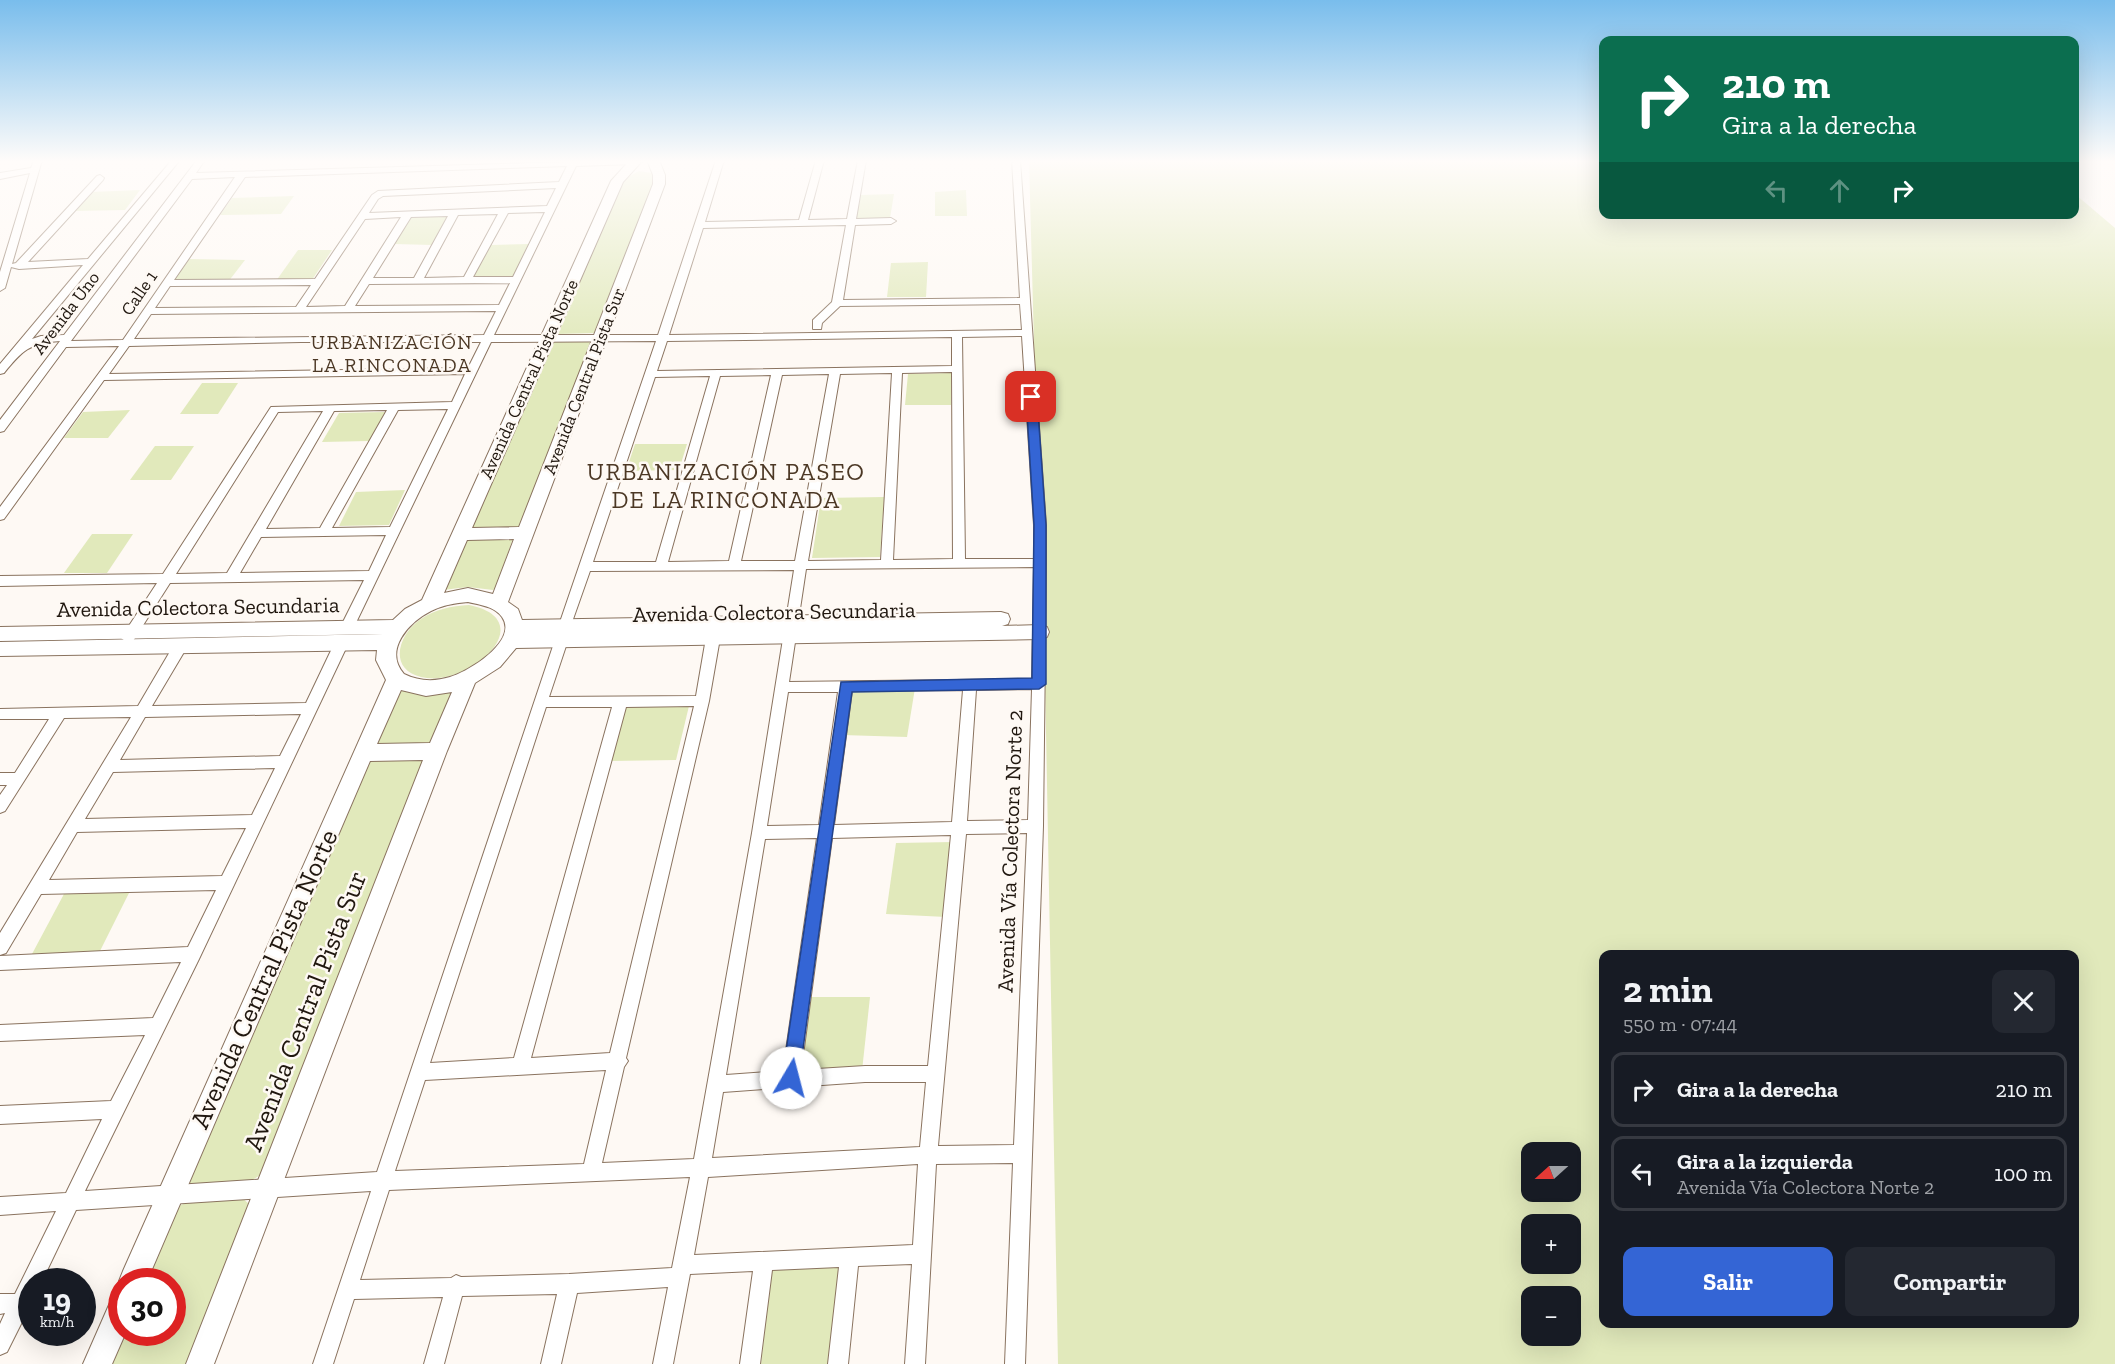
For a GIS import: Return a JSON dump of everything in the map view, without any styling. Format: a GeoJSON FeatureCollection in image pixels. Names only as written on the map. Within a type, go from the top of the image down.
{"type":"FeatureCollection","features":[{"type":"Feature","properties":{"kind":"street"},"geometry":{"type":"LineString","coordinates":[[0,288],[3,266],[17,224]]}},
{"type":"Feature","properties":{"kind":"street"},"geometry":{"type":"LineString","coordinates":[[19,266],[58,224]]}},
{"type":"Feature","properties":{"kind":"street","name":"Avenida Uno"},"geometry":{"type":"LineString","coordinates":[[0,371],[122,224]]}},
{"type":"Feature","properties":{"kind":"street","name":"Avenida Uno"},"geometry":{"type":"LineString","coordinates":[[0,428],[153,224]]}},
{"type":"Feature","properties":{"kind":"street","name":"Calle 1"},"geometry":{"type":"LineString","coordinates":[[0,516],[126,343],[207,224]]}},
{"type":"Feature","properties":{"kind":"street"},"geometry":{"type":"LineString","coordinates":[[299,310],[358,224]]}},
{"type":"Feature","properties":{"kind":"street"},"geometry":{"type":"LineString","coordinates":[[348,310],[402,224]]}},
{"type":"Feature","properties":{"kind":"street"},"geometry":{"type":"LineString","coordinates":[[417,281],[449,224]]}},
{"type":"Feature","properties":{"kind":"street"},"geometry":{"type":"LineString","coordinates":[[467,280],[497,224]]}},
{"type":"Feature","properties":{"kind":"street"},"geometry":{"type":"LineString","coordinates":[[37,1268],[193,954],[286,762],[393,531],[543,224]]}},
{"type":"Feature","properties":{"kind":"street","name":"Avenida Central Pista Norte"},"geometry":{"type":"LineString","coordinates":[[430,603],[598,224]]}},
{"type":"Feature","properties":{"kind":"street","name":"Avenida Central Pista Sur"},"geometry":{"type":"LineString","coordinates":[[499,602],[644,224]]}},
{"type":"Feature","properties":{"kind":"street"},"geometry":{"type":"LineString","coordinates":[[323,1364],[381,1181],[420,1072],[563,632],[700,225],[769,224]]}},
{"type":"Feature","properties":{"kind":"street"},"geometry":{"type":"LineString","coordinates":[[817,327],[817,322],[837,303],[851,224]]}},
{"type":"Feature","properties":{"kind":"street","name":"Avenida Vía Colectora Norte 2"},"geometry":{"type":"LineString","coordinates":[[1015,1364],[1021,1154],[1036,826],[1040,625],[1040,525],[1020,224]]}},
{"type":"Feature","properties":{"kind":"street"},"geometry":{"type":"LineString","coordinates":[[3,266],[91,261]]}},
{"type":"Feature","properties":{"kind":"street"},"geometry":{"type":"LineString","coordinates":[[366,281],[516,280]]}},
{"type":"Feature","properties":{"kind":"street"},"geometry":{"type":"LineString","coordinates":[[166,283],[317,282]]}},
{"type":"Feature","properties":{"kind":"street"},"geometry":{"type":"LineString","coordinates":[[837,303],[1025,301]]}},
{"type":"Feature","properties":{"kind":"street"},"geometry":{"type":"LineString","coordinates":[[147,311],[502,308]]}},
{"type":"Feature","properties":{"kind":"street"},"geometry":{"type":"LineString","coordinates":[[36,328],[37,336],[41,339]]}},
{"type":"Feature","properties":{"kind":"street"},"geometry":{"type":"LineString","coordinates":[[957,333],[958,562]]}},
{"type":"Feature","properties":{"kind":"street"},"geometry":{"type":"LineString","coordinates":[[17,351],[24,345],[41,339],[126,343],[1027,333]]}},
{"type":"Feature","properties":{"kind":"street"},"geometry":{"type":"LineString","coordinates":[[651,374],[958,369]]}},
{"type":"Feature","properties":{"kind":"street"},"geometry":{"type":"LineString","coordinates":[[887,564],[897,370]]}},
{"type":"Feature","properties":{"kind":"street"},"geometry":{"type":"LineString","coordinates":[[100,377],[472,371]]}},
{"type":"Feature","properties":{"kind":"street"},"geometry":{"type":"LineString","coordinates":[[734,566],[777,372]]}},
{"type":"Feature","properties":{"kind":"street"},"geometry":{"type":"LineString","coordinates":[[663,1364],[759,833],[789,629],[835,372]]}},
{"type":"Feature","properties":{"kind":"street"},"geometry":{"type":"LineString","coordinates":[[662,566],[716,373]]}},
{"type":"Feature","properties":{"kind":"street"},"geometry":{"type":"LineString","coordinates":[[127,640],[272,411],[281,407],[456,405]]}},
{"type":"Feature","properties":{"kind":"street"},"geometry":{"type":"LineString","coordinates":[[231,577],[331,406]]}},
{"type":"Feature","properties":{"kind":"street"},"geometry":{"type":"LineString","coordinates":[[324,532],[394,406]]}},
{"type":"Feature","properties":{"kind":"street"},"geometry":{"type":"LineString","coordinates":[[257,533],[393,531]]}},
{"type":"Feature","properties":{"kind":"street"},"geometry":{"type":"LineString","coordinates":[[459,534],[525,533]]}},
{"type":"Feature","properties":{"kind":"street"},"geometry":{"type":"LineString","coordinates":[[586,567],[1040,563]]}},
{"type":"Feature","properties":{"kind":"street"},"geometry":{"type":"LineString","coordinates":[[0,581],[372,575]]}},
{"type":"Feature","properties":{"kind":"street"},"geometry":{"type":"LineString","coordinates":[[468,595],[499,602],[507,609],[512,634],[494,664],[467,681],[451,686],[427,688],[406,684],[388,670],[385,660],[392,635],[412,614],[430,603],[468,595]]}},
{"type":"Feature","properties":{"kind":"street","name":"Avenida Colectora Secundaria"},"geometry":{"type":"LineString","coordinates":[[512,634],[1040,625]]}},
{"type":"Feature","properties":{"kind":"street","name":"Avenida Colectora Secundaria"},"geometry":{"type":"LineString","coordinates":[[563,632],[713,638],[789,629]]}},
{"type":"Feature","properties":{"kind":"street","name":"Avenida Colectora Secundaria"},"geometry":{"type":"LineString","coordinates":[[0,634],[127,640],[180,646],[344,636]]}},
{"type":"Feature","properties":{"kind":"street","name":"Avenida Colectora Secundaria"},"geometry":{"type":"LineString","coordinates":[[0,649],[127,640],[392,635]]}},
{"type":"Feature","properties":{"kind":"street"},"geometry":{"type":"LineString","coordinates":[[591,1171],[619,1061],[702,701],[713,638]]}},
{"type":"Feature","properties":{"kind":"street"},"geometry":{"type":"LineString","coordinates":[[0,948],[75,826],[180,646]]}},
{"type":"Feature","properties":{"kind":"street","name":"Avenida Central Pista Norte"},"geometry":{"type":"LineString","coordinates":[[139,1268],[396,678]]}},
{"type":"Feature","properties":{"kind":"street","name":"Avenida Central Pista Sur"},"geometry":{"type":"LineString","coordinates":[[200,1364],[437,751],[467,681]]}},
{"type":"Feature","properties":{"kind":"street"},"geometry":{"type":"LineString","coordinates":[[915,1364],[928,1155],[959,827],[969,684]]}},
{"type":"Feature","properties":{"kind":"street"},"geometry":{"type":"LineString","coordinates":[[782,687],[1039,684]]}},
{"type":"Feature","properties":{"kind":"street"},"geometry":{"type":"LineString","coordinates":[[791,1078],[846,686]]}},
{"type":"Feature","properties":{"kind":"street"},"geometry":{"type":"LineString","coordinates":[[540,702],[702,701]]}},
{"type":"Feature","properties":{"kind":"street"},"geometry":{"type":"LineString","coordinates":[[520,1066],[620,702]]}},
{"type":"Feature","properties":{"kind":"street"},"geometry":{"type":"LineString","coordinates":[[0,714],[311,708]]}},
{"type":"Feature","properties":{"kind":"street"},"geometry":{"type":"LineString","coordinates":[[0,807],[60,713]]}},
{"type":"Feature","properties":{"kind":"street"},"geometry":{"type":"LineString","coordinates":[[363,753],[437,751]]}},
{"type":"Feature","properties":{"kind":"street"},"geometry":{"type":"LineString","coordinates":[[109,766],[286,762]]}},
{"type":"Feature","properties":{"kind":"street"},"geometry":{"type":"LineString","coordinates":[[0,779],[19,779]]}},
{"type":"Feature","properties":{"kind":"street"},"geometry":{"type":"LineString","coordinates":[[75,826],[256,821]]}},
{"type":"Feature","properties":{"kind":"street"},"geometry":{"type":"LineString","coordinates":[[759,833],[1036,826]]}},
{"type":"Feature","properties":{"kind":"street"},"geometry":{"type":"LineString","coordinates":[[38,887],[226,883]]}},
{"type":"Feature","properties":{"kind":"street"},"geometry":{"type":"LineString","coordinates":[[0,963],[193,954]]}},
{"type":"Feature","properties":{"kind":"street"},"geometry":{"type":"LineString","coordinates":[[0,1033],[157,1026]]}},
{"type":"Feature","properties":{"kind":"street"},"geometry":{"type":"LineString","coordinates":[[420,1072],[619,1061]]}},
{"type":"Feature","properties":{"kind":"street"},"geometry":{"type":"LineString","coordinates":[[714,1084],[865,1074],[935,1074]]}},
{"type":"Feature","properties":{"kind":"street"},"geometry":{"type":"LineString","coordinates":[[0,1115],[116,1110]]}},
{"type":"Feature","properties":{"kind":"street"},"geometry":{"type":"LineString","coordinates":[[0,1206],[381,1181],[700,1168],[928,1155],[1021,1154]]}},
{"type":"Feature","properties":{"kind":"street"},"geometry":{"type":"LineString","coordinates":[[348,1290],[456,1285],[569,1284],[764,1263],[922,1254]]}},
{"type":"Feature","properties":{"kind":"street"},"geometry":{"type":"LineString","coordinates":[[838,1364],[849,1258]]}},
{"type":"Feature","properties":{"kind":"street"},"geometry":{"type":"LineString","coordinates":[[750,1364],[764,1263]]}},
{"type":"Feature","properties":{"kind":"street"},"geometry":{"type":"LineString","coordinates":[[551,1364],[569,1284]]}},
{"type":"Feature","properties":{"kind":"street"},"geometry":{"type":"LineString","coordinates":[[434,1364],[456,1285]]}},
{"type":"Feature","properties":{"kind":"street"},"geometry":{"type":"LineString","coordinates":[[0,1304],[18,1303]]}},
{"type":"Feature","properties":{"kind":"street"},"geometry":{"type":"LineString","coordinates":[[0,1345],[18,1307]]}},
{"type":"Feature","properties":{"kind":"street"},"geometry":{"type":"LineString","coordinates":[[97,1364],[108,1339]]}},
{"type":"Feature","properties":{"kind":"green space"},"geometry":{"type":"Polygon","coordinates":[[[407,224],[444,224],[433,245],[394,244],[407,224]]]}},
{"type":"Feature","properties":{"kind":"green space"},"geometry":{"type":"Polygon","coordinates":[[[602,224],[639,224],[597,333],[556,334],[602,224]]]}},
{"type":"Feature","properties":{"kind":"green space"},"geometry":{"type":"Polygon","coordinates":[[[1031,224],[2110,224],[2115,228],[2115,1364],[1058,1364],[1044,626],[1040,563],[1031,224]]]}},
{"type":"Feature","properties":{"kind":"green space"},"geometry":{"type":"Polygon","coordinates":[[[529,244],[515,275],[510,277],[473,276],[491,245],[529,244]]]}},
{"type":"Feature","properties":{"kind":"green space"},"geometry":{"type":"Polygon","coordinates":[[[298,250],[332,250],[312,280],[276,281],[298,250]]]}},
{"type":"Feature","properties":{"kind":"green space"},"geometry":{"type":"Polygon","coordinates":[[[189,259],[245,260],[228,282],[173,282],[189,259]]]}},
{"type":"Feature","properties":{"kind":"green space"},"geometry":{"type":"Polygon","coordinates":[[[928,262],[926,297],[887,297],[891,263],[928,262]]]}},
{"type":"Feature","properties":{"kind":"green space"},"geometry":{"type":"Polygon","coordinates":[[[552,341],[588,341],[592,344],[520,525],[518,528],[470,529],[552,341]]]}},
{"type":"Feature","properties":{"kind":"green space"},"geometry":{"type":"Polygon","coordinates":[[[951,373],[951,405],[905,405],[908,374],[951,373]]]}},
{"type":"Feature","properties":{"kind":"green space"},"geometry":{"type":"Polygon","coordinates":[[[202,383],[238,383],[218,414],[180,414],[202,383]]]}},
{"type":"Feature","properties":{"kind":"green space"},"geometry":{"type":"Polygon","coordinates":[[[130,410],[108,438],[64,438],[83,412],[130,410]]]}},
{"type":"Feature","properties":{"kind":"green space"},"geometry":{"type":"Polygon","coordinates":[[[385,412],[369,441],[322,442],[339,413],[385,412]]]}},
{"type":"Feature","properties":{"kind":"green space"},"geometry":{"type":"Polygon","coordinates":[[[635,444],[687,444],[679,470],[626,471],[635,444]]]}},
{"type":"Feature","properties":{"kind":"green space"},"geometry":{"type":"Polygon","coordinates":[[[155,446],[194,446],[171,480],[130,480],[155,446]]]}},
{"type":"Feature","properties":{"kind":"green space"},"geometry":{"type":"Polygon","coordinates":[[[405,490],[389,525],[339,526],[356,492],[405,490]]]}},
{"type":"Feature","properties":{"kind":"green space"},"geometry":{"type":"Polygon","coordinates":[[[884,497],[880,557],[812,558],[821,498],[884,497]]]}},
{"type":"Feature","properties":{"kind":"green space"},"geometry":{"type":"Polygon","coordinates":[[[92,534],[133,534],[107,573],[64,573],[92,534]]]}},
{"type":"Feature","properties":{"kind":"green space"},"geometry":{"type":"Polygon","coordinates":[[[467,538],[513,538],[496,588],[493,590],[468,587],[443,590],[467,538]]]}},
{"type":"Feature","properties":{"kind":"green space"},"geometry":{"type":"Polygon","coordinates":[[[469,605],[490,613],[500,624],[499,638],[491,651],[460,673],[440,678],[421,677],[410,673],[400,659],[400,650],[402,641],[413,625],[438,610],[469,605]]]}},
{"type":"Feature","properties":{"kind":"green space"},"geometry":{"type":"Polygon","coordinates":[[[400,686],[458,686],[431,745],[381,747],[375,738],[400,686]]]}},
{"type":"Feature","properties":{"kind":"green space"},"geometry":{"type":"Polygon","coordinates":[[[915,688],[907,737],[842,735],[848,689],[915,688]]]}},
{"type":"Feature","properties":{"kind":"green space"},"geometry":{"type":"Polygon","coordinates":[[[624,706],[689,706],[676,760],[610,761],[624,706]]]}},
{"type":"Feature","properties":{"kind":"green space"},"geometry":{"type":"Polygon","coordinates":[[[424,758],[268,1170],[251,1181],[194,1185],[189,1183],[188,1177],[371,759],[424,758]]]}},
{"type":"Feature","properties":{"kind":"green space"},"geometry":{"type":"Polygon","coordinates":[[[954,842],[946,917],[886,914],[896,843],[954,842]]]}},
{"type":"Feature","properties":{"kind":"green space"},"geometry":{"type":"Polygon","coordinates":[[[130,891],[100,951],[32,954],[64,894],[130,891]]]}},
{"type":"Feature","properties":{"kind":"green space"},"geometry":{"type":"Polygon","coordinates":[[[806,997],[870,997],[862,1071],[796,1073],[806,997]]]}},
{"type":"Feature","properties":{"kind":"green space"},"geometry":{"type":"Polygon","coordinates":[[[241,1197],[249,1204],[190,1364],[105,1364],[115,1346],[186,1346],[186,1268],[147,1268],[176,1207],[186,1203],[241,1197]]]}},
{"type":"Feature","properties":{"kind":"green space"},"geometry":{"type":"Polygon","coordinates":[[[772,1263],[852,1263],[843,1364],[761,1364],[772,1263]]]}},
{"type":"Feature","properties":{"kind":"district","name":"URBANIZACIÓN LA RINCONADA"},"geometry":{"type":"Point","coordinates":[392,354]}},
{"type":"Feature","properties":{"kind":"district","name":"URBANIZACIÓN PASEO DE LA RINCONADA"},"geometry":{"type":"Point","coordinates":[726,485]}},
{"type":"Feature","properties":{"kind":"route"},"geometry":{"type":"LineString","coordinates":[[791,1078],[846,686],[1039,684],[1040,525],[1031,397]]}}]}
